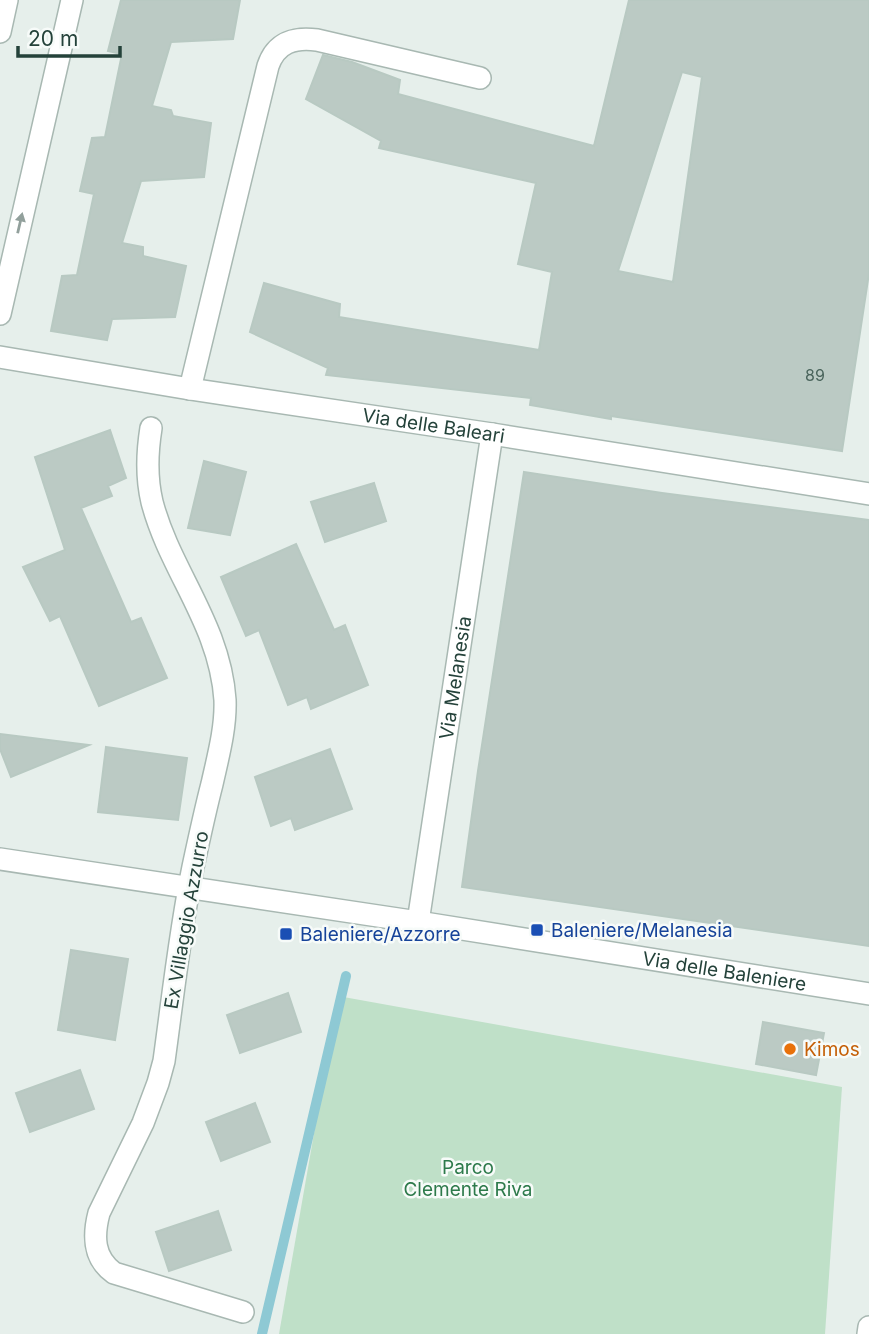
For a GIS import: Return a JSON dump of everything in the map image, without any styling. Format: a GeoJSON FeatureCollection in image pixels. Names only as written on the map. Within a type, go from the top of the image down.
{"type":"FeatureCollection","features":[{"type":"Feature","properties":{"kind":"street"},"geometry":{"type":"LineString","coordinates":[[0,32],[7,0]]}},
{"type":"Feature","properties":{"kind":"street"},"geometry":{"type":"LineString","coordinates":[[0,314],[72,0]]}},
{"type":"Feature","properties":{"kind":"street"},"geometry":{"type":"LineString","coordinates":[[190,389],[268,66],[278,48],[296,39],[317,40],[481,78]]}},
{"type":"Feature","properties":{"kind":"street","name":"Via delle Baleari"},"geometry":{"type":"LineString","coordinates":[[0,357],[869,494]]}},
{"type":"Feature","properties":{"kind":"street","name":"Ex Villaggio Azzurro"},"geometry":{"type":"LineString","coordinates":[[151,428],[146,455],[152,500],[166,540],[212,639],[225,702],[222,738],[189,888],[164,1061],[136,1141],[99,1213],[95,1246],[106,1267],[114,1273],[243,1312]]}},
{"type":"Feature","properties":{"kind":"street","name":"Via Melanesia"},"geometry":{"type":"LineString","coordinates":[[418,922],[492,434]]}},
{"type":"Feature","properties":{"kind":"street","name":"Via delle Baleniere"},"geometry":{"type":"LineString","coordinates":[[0,859],[869,994]]}},
{"type":"Feature","properties":{"kind":"street"},"geometry":{"type":"LineString","coordinates":[[868,1334],[869,1327]]}},
{"type":"Feature","properties":{"kind":"green space","name":"Parco Clemente Riva"},"geometry":{"type":"Polygon","coordinates":[[[338,996],[842,1087],[825,1334],[279,1334],[338,996]]]}},
{"type":"Feature","properties":{"kind":"building"},"geometry":{"type":"Polygon","coordinates":[[[121,0],[240,0],[233,39],[171,42],[152,106],[171,110],[173,116],[211,123],[204,177],[141,181],[122,243],[143,247],[143,256],[186,266],[175,317],[112,319],[107,340],[51,331],[62,276],[77,275],[94,194],[80,191],[92,138],[105,137],[122,54],[108,51],[121,0]]]}},
{"type":"Feature","properties":{"kind":"building"},"geometry":{"type":"Polygon","coordinates":[[[629,0],[869,0],[869,273],[842,451],[611,416],[611,419],[530,405],[531,398],[326,375],[328,368],[250,332],[264,283],[340,304],[339,317],[539,350],[552,272],[518,264],[536,183],[379,148],[381,141],[306,99],[323,55],[352,62],[400,80],[398,94],[594,146],[629,0]],[[682,72],[618,271],[673,282],[702,77],[682,72]]]}},
{"type":"Feature","properties":{"kind":"building"},"geometry":{"type":"Polygon","coordinates":[[[110,430],[126,478],[108,486],[112,496],[81,508],[131,622],[141,618],[167,678],[99,706],[60,616],[50,621],[23,567],[65,550],[35,457],[110,430]]]}},
{"type":"Feature","properties":{"kind":"building"},"geometry":{"type":"Polygon","coordinates":[[[204,461],[246,472],[230,535],[188,528],[204,461]]]}},
{"type":"Feature","properties":{"kind":"building"},"geometry":{"type":"Polygon","coordinates":[[[524,472],[869,520],[869,946],[462,887],[524,472]]]}},
{"type":"Feature","properties":{"kind":"building"},"geometry":{"type":"Polygon","coordinates":[[[374,483],[386,521],[325,542],[311,502],[374,483]]]}},
{"type":"Feature","properties":{"kind":"building"},"geometry":{"type":"Polygon","coordinates":[[[296,544],[334,630],[345,625],[368,685],[311,709],[307,697],[288,705],[259,630],[246,636],[221,577],[296,544]]]}},
{"type":"Feature","properties":{"kind":"building"},"geometry":{"type":"Polygon","coordinates":[[[0,734],[89,745],[11,777],[0,749],[0,734]]]}},
{"type":"Feature","properties":{"kind":"building"},"geometry":{"type":"Polygon","coordinates":[[[106,747],[187,758],[178,820],[98,812],[106,747]]]}},
{"type":"Feature","properties":{"kind":"building"},"geometry":{"type":"Polygon","coordinates":[[[330,749],[352,809],[295,830],[291,818],[271,826],[255,777],[330,749]]]}},
{"type":"Feature","properties":{"kind":"building"},"geometry":{"type":"Polygon","coordinates":[[[71,950],[128,959],[115,1040],[58,1030],[71,950]]]}},
{"type":"Feature","properties":{"kind":"building"},"geometry":{"type":"Polygon","coordinates":[[[288,993],[301,1032],[240,1053],[227,1015],[288,993]]]}},
{"type":"Feature","properties":{"kind":"building","name":"Kimos"},"geometry":{"type":"Polygon","coordinates":[[[763,1022],[824,1033],[816,1075],[756,1064],[763,1022]]]}},
{"type":"Feature","properties":{"kind":"building"},"geometry":{"type":"Polygon","coordinates":[[[80,1070],[94,1109],[30,1132],[16,1093],[80,1070]]]}},
{"type":"Feature","properties":{"kind":"building"},"geometry":{"type":"Polygon","coordinates":[[[255,1103],[270,1142],[221,1161],[206,1122],[255,1103]]]}},
{"type":"Feature","properties":{"kind":"building"},"geometry":{"type":"Polygon","coordinates":[[[218,1211],[231,1250],[169,1271],[156,1232],[218,1211]]]}},
{"type":"Feature","properties":{"kind":"waterway"},"geometry":{"type":"LineString","coordinates":[[262,1334],[346,976]]}},
{"type":"Feature","properties":{"kind":"place","name":"Baleniere/Melanesia"},"geometry":{"type":"Point","coordinates":[537,930]}},
{"type":"Feature","properties":{"kind":"place","name":"Baleniere/Azzorre"},"geometry":{"type":"Point","coordinates":[286,934]}},
{"type":"Feature","properties":{"kind":"place","name":"Kimos"},"geometry":{"type":"Point","coordinates":[790,1049]}}]}
